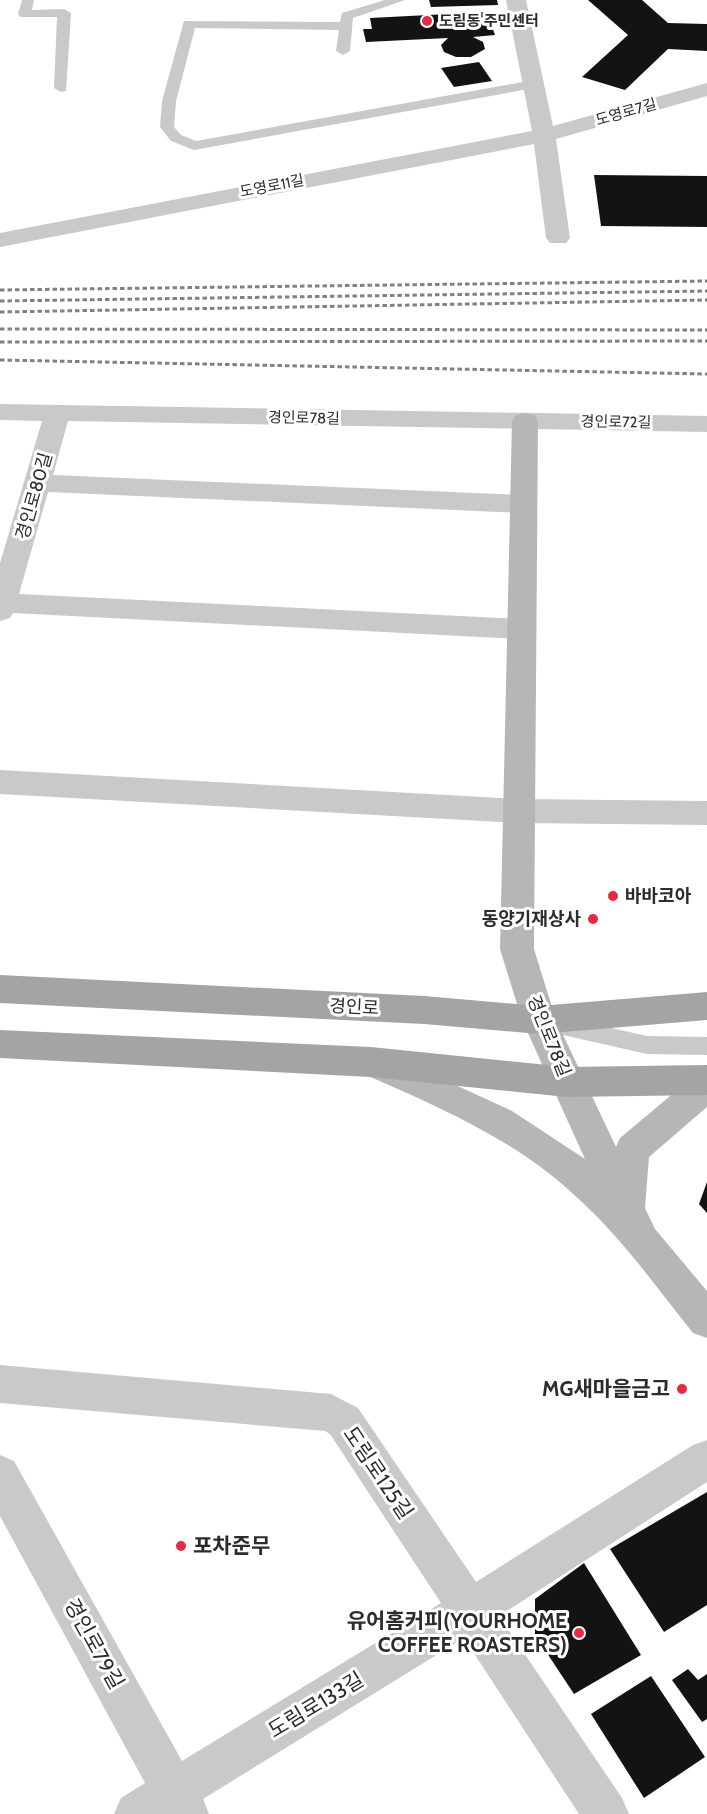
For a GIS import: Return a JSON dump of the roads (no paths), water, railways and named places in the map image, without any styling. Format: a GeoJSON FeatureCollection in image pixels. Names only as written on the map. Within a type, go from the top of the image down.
{"type":"FeatureCollection","features":[{"type":"Feature","properties":{"kind":"main road","name":"경인로"},"geometry":{"type":"LineString","coordinates":[[0,988],[424,1010],[539,1020],[707,1006]]}},
{"type":"Feature","properties":{"kind":"main road"},"geometry":{"type":"LineString","coordinates":[[0,1044],[371,1062],[567,1082],[707,1080]]}},
{"type":"Feature","properties":{"kind":"street"},"geometry":{"type":"LineString","coordinates":[[516,0],[544,135],[558,238]]}},
{"type":"Feature","properties":{"kind":"street","name":"도영로7길"},"geometry":{"type":"LineString","coordinates":[[544,135],[707,89]]}},
{"type":"Feature","properties":{"kind":"street","name":"도영로11길"},"geometry":{"type":"LineString","coordinates":[[0,240],[544,135]]}},
{"type":"Feature","properties":{"kind":"street","name":"경인로78길"},"geometry":{"type":"LineString","coordinates":[[0,412],[57,415],[525,421],[517,950],[539,1020],[644,1246]]}},
{"type":"Feature","properties":{"kind":"street","name":"경인로80길"},"geometry":{"type":"LineString","coordinates":[[1,606],[57,415]]}},
{"type":"Feature","properties":{"kind":"street","name":"경인로72길"},"geometry":{"type":"LineString","coordinates":[[525,421],[707,424]]}},
{"type":"Feature","properties":{"kind":"street"},"geometry":{"type":"LineString","coordinates":[[38,483],[523,504]]}},
{"type":"Feature","properties":{"kind":"street"},"geometry":{"type":"LineString","coordinates":[[1,606],[522,629]]}},
{"type":"Feature","properties":{"kind":"street"},"geometry":{"type":"LineString","coordinates":[[0,782],[519,811],[707,813]]}},
{"type":"Feature","properties":{"kind":"street"},"geometry":{"type":"LineString","coordinates":[[371,1062],[420,1083],[481,1115],[566,1165],[598,1194],[707,1320]]}},
{"type":"Feature","properties":{"kind":"street"},"geometry":{"type":"LineString","coordinates":[[644,1246],[627,1208],[629,1167],[633,1149],[707,1086]]}},
{"type":"Feature","properties":{"kind":"street","name":"도림로125길"},"geometry":{"type":"LineString","coordinates":[[0,1384],[331,1413],[344,1421],[606,1814]]}},
{"type":"Feature","properties":{"kind":"street","name":"도림로133길"},"geometry":{"type":"LineString","coordinates":[[137,1814],[180,1802],[470,1610],[707,1459]]}},
{"type":"Feature","properties":{"kind":"street","name":"경인로79길"},"geometry":{"type":"LineString","coordinates":[[0,1475],[180,1802]]}},
{"type":"Feature","properties":{"kind":"lane"},"geometry":{"type":"LineString","coordinates":[[28,0],[25,14],[64,13],[61,88]]}},
{"type":"Feature","properties":{"kind":"lane"},"geometry":{"type":"LineString","coordinates":[[344,51],[347,16],[399,0]]}},
{"type":"Feature","properties":{"kind":"lane"},"geometry":{"type":"LineString","coordinates":[[346,26],[189,24],[169,100],[167,127],[176,138],[194,146],[534,84]]}},
{"type":"Feature","properties":{"kind":"lane"},"geometry":{"type":"LineString","coordinates":[[539,1020],[647,1046],[707,1046]]}},
{"type":"Feature","properties":{"kind":"railway"},"geometry":{"type":"LineString","coordinates":[[0,290],[707,281]]}},
{"type":"Feature","properties":{"kind":"railway"},"geometry":{"type":"LineString","coordinates":[[0,301],[707,291]]}},
{"type":"Feature","properties":{"kind":"railway"},"geometry":{"type":"LineString","coordinates":[[0,312],[707,300]]}},
{"type":"Feature","properties":{"kind":"railway"},"geometry":{"type":"LineString","coordinates":[[0,329],[707,330]]}},
{"type":"Feature","properties":{"kind":"railway"},"geometry":{"type":"LineString","coordinates":[[0,342],[707,341]]}},
{"type":"Feature","properties":{"kind":"railway"},"geometry":{"type":"LineString","coordinates":[[0,360],[707,374]]}},
{"type":"Feature","properties":{"kind":"place","name":"도림동 주민센터"},"geometry":{"type":"Point","coordinates":[427,21]}},
{"type":"Feature","properties":{"kind":"place","name":"바바코아"},"geometry":{"type":"Point","coordinates":[613,896]}},
{"type":"Feature","properties":{"kind":"place","name":"동양기재상사"},"geometry":{"type":"Point","coordinates":[593,919]}},
{"type":"Feature","properties":{"kind":"place","name":"MG새마을금고"},"geometry":{"type":"Point","coordinates":[682,1389]}},
{"type":"Feature","properties":{"kind":"place","name":"포차준무"},"geometry":{"type":"Point","coordinates":[181,1546]}},
{"type":"Feature","properties":{"kind":"place","name":"유어홈커피(YOURHOME COFFEE ROASTERS)"},"geometry":{"type":"Point","coordinates":[579,1633]}}]}
